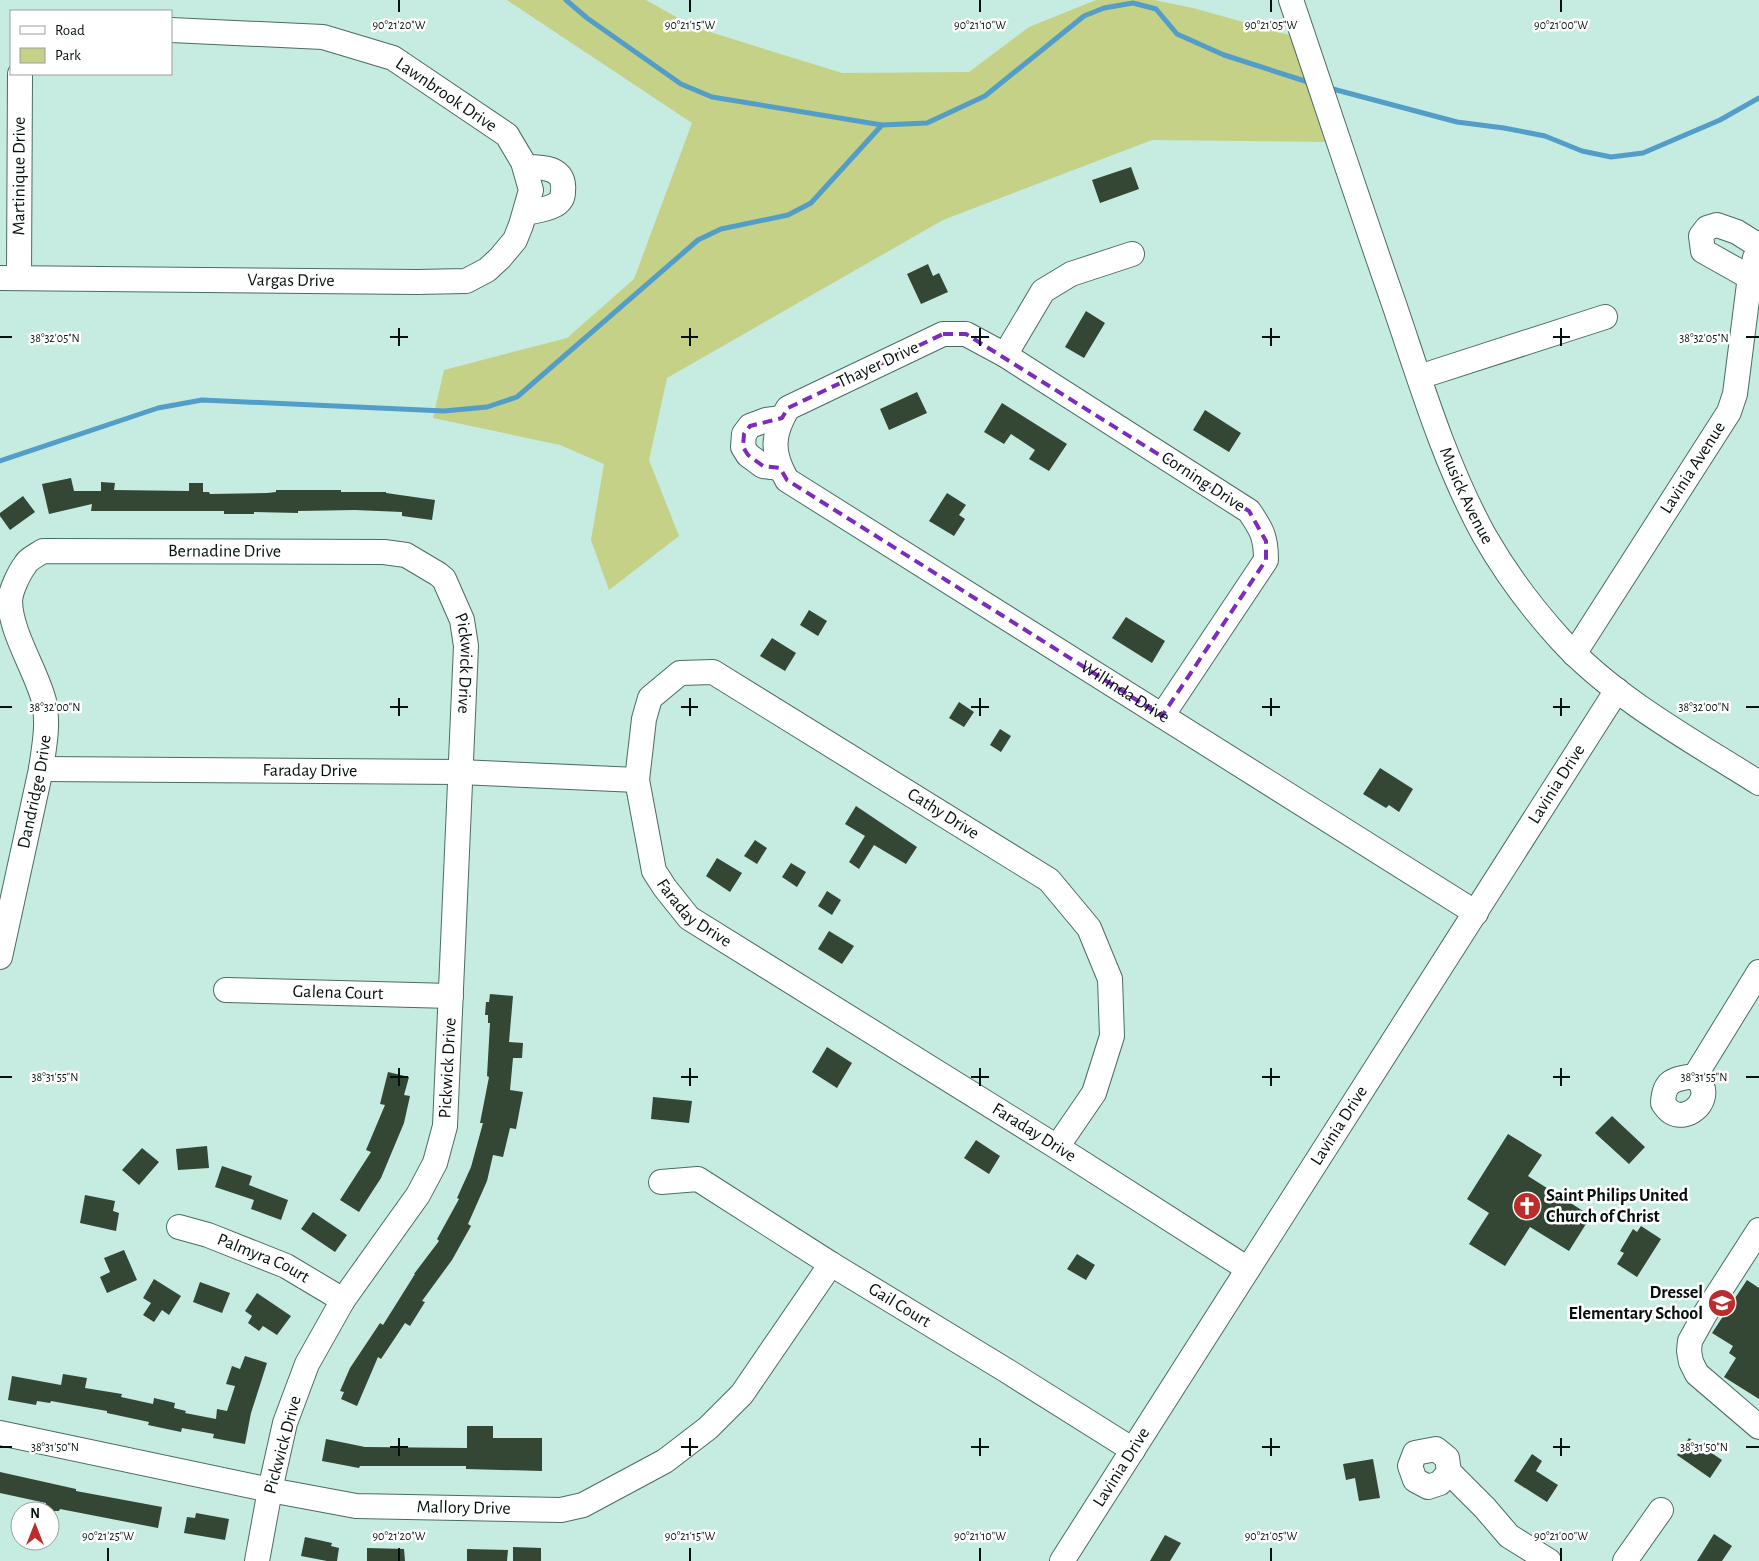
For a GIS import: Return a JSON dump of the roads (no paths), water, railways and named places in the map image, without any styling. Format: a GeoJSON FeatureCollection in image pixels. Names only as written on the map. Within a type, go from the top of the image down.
{"type":"FeatureCollection","features":[{"type":"Feature","properties":{"kind":"street","name":"Musick Avenue"},"geometry":{"type":"LineString","coordinates":[[1291,0],[1419,377],[1456,477],[1484,535],[1526,598],[1574,654],[1617,690],[1669,726],[1758,780]]}},
{"type":"Feature","properties":{"kind":"street","name":"Lawnbrook Drive"},"geometry":{"type":"LineString","coordinates":[[172,30],[323,37],[392,58],[507,135],[525,167],[528,201]]}},
{"type":"Feature","properties":{"kind":"street","name":"Martinique Drive"},"geometry":{"type":"LineString","coordinates":[[10,278],[20,75]]}},
{"type":"Feature","properties":{"kind":"street"},"geometry":{"type":"LineString","coordinates":[[525,167],[540,167],[554,171],[562,177],[564,186],[563,198],[556,204],[543,210],[528,201]]}},
{"type":"Feature","properties":{"kind":"street","name":"Vargas Drive"},"geometry":{"type":"LineString","coordinates":[[10,278],[466,281],[486,270],[500,258],[515,240],[528,201]]}},
{"type":"Feature","properties":{"kind":"street"},"geometry":{"type":"LineString","coordinates":[[1005,355],[1043,291],[1071,274],[1132,254]]}},
{"type":"Feature","properties":{"kind":"street","name":"Lavinia Avenue"},"geometry":{"type":"LineString","coordinates":[[1574,654],[1729,412],[1736,394],[1756,260]]}},
{"type":"Feature","properties":{"kind":"street"},"geometry":{"type":"LineString","coordinates":[[1419,377],[1605,317]]}},
{"type":"Feature","properties":{"kind":"street","name":"Thayer Drive"},"geometry":{"type":"LineString","coordinates":[[782,418],[788,408],[943,334],[966,334],[1005,355]]}},
{"type":"Feature","properties":{"kind":"street","name":"Corning Drive"},"geometry":{"type":"LineString","coordinates":[[1005,355],[1249,511],[1266,541],[1266,560],[1162,716]]}},
{"type":"Feature","properties":{"kind":"street"},"geometry":{"type":"LineString","coordinates":[[780,468],[763,466],[748,455],[743,447],[744,434],[750,426],[766,420],[782,418]]}},
{"type":"Feature","properties":{"kind":"street","name":"Willinda Drive"},"geometry":{"type":"LineString","coordinates":[[782,418],[774,443],[780,468],[787,480],[1476,913]]}},
{"type":"Feature","properties":{"kind":"street","name":"Bernadine Drive"},"geometry":{"type":"LineString","coordinates":[[43,551],[107,553],[384,552],[406,555]]}},
{"type":"Feature","properties":{"kind":"street","name":"Dandridge Drive"},"geometry":{"type":"LineString","coordinates":[[0,958],[41,769],[47,720],[44,700],[19,639],[10,599],[25,564],[43,551]]}},
{"type":"Feature","properties":{"kind":"street","name":"Pickwick Drive"},"geometry":{"type":"LineString","coordinates":[[257,1561],[285,1423],[307,1364],[343,1300],[418,1195],[435,1163],[445,1126],[466,646],[462,620],[444,579],[406,555]]}},
{"type":"Feature","properties":{"kind":"street","name":"Cathy Drive"},"geometry":{"type":"LineString","coordinates":[[637,780],[644,719],[650,698],[680,673],[713,672],[1048,880],[1089,928],[1110,979],[1112,1036],[1094,1093],[1057,1147]]}},
{"type":"Feature","properties":{"kind":"street","name":"Lavinia Drive"},"geometry":{"type":"LineString","coordinates":[[1062,1561],[1617,690]]}},
{"type":"Feature","properties":{"kind":"street","name":"Faraday Drive"},"geometry":{"type":"LineString","coordinates":[[41,769],[460,772],[637,780],[654,871],[689,918],[1057,1147],[1248,1269]]}},
{"type":"Feature","properties":{"kind":"street"},"geometry":{"type":"LineString","coordinates":[[1695,1076],[1759,972]]}},
{"type":"Feature","properties":{"kind":"street","name":"Galena Court"},"geometry":{"type":"LineString","coordinates":[[226,990],[451,996]]}},
{"type":"Feature","properties":{"kind":"street","name":"Gail Court"},"geometry":{"type":"LineString","coordinates":[[661,1182],[698,1179],[831,1264],[1133,1450]]}},
{"type":"Feature","properties":{"kind":"street","name":"Palmyra Court"},"geometry":{"type":"LineString","coordinates":[[179,1227],[208,1235],[286,1266],[343,1300]]}},
{"type":"Feature","properties":{"kind":"street"},"geometry":{"type":"LineString","coordinates":[[1759,1230],[1705,1314],[1690,1341],[1689,1351],[1691,1362],[1697,1374],[1759,1427]]}},
{"type":"Feature","properties":{"kind":"street","name":"Mallory Drive"},"geometry":{"type":"LineString","coordinates":[[0,1433],[270,1490],[356,1506],[561,1510],[583,1504],[665,1460],[708,1428],[742,1394],[831,1264]]}},
{"type":"Feature","properties":{"kind":"street"},"geometry":{"type":"LineString","coordinates":[[1449,1472],[1485,1508],[1509,1536],[1549,1561]]}},
{"type":"Feature","properties":{"kind":"street"},"geometry":{"type":"LineString","coordinates":[[1624,1561],[1661,1510]]}},
{"type":"Feature","properties":{"kind":"waterway"},"geometry":{"type":"LineString","coordinates":[[566,0],[587,18],[681,84],[712,97],[882,125],[927,123],[985,96],[1084,16],[1104,8],[1133,3],[1156,9],[1177,34],[1224,55],[1311,83]]}},
{"type":"Feature","properties":{"kind":"waterway"},"geometry":{"type":"LineString","coordinates":[[1329,88],[1457,122],[1545,136],[1582,151],[1611,157],[1643,153],[1720,120],[1759,98]]}},
{"type":"Feature","properties":{"kind":"waterway"},"geometry":{"type":"LineString","coordinates":[[0,461],[158,408],[202,400],[444,411],[487,407],[517,397],[698,240],[721,229],[788,215],[811,203],[882,125]]}},
{"type":"Feature","properties":{"kind":"place","name":"Saint Philips United Church of Christ"},"geometry":{"type":"Point","coordinates":[1527,1206]}},
{"type":"Feature","properties":{"kind":"place","name":"Dressel Elementary School"},"geometry":{"type":"Point","coordinates":[1722,1303]}}]}
